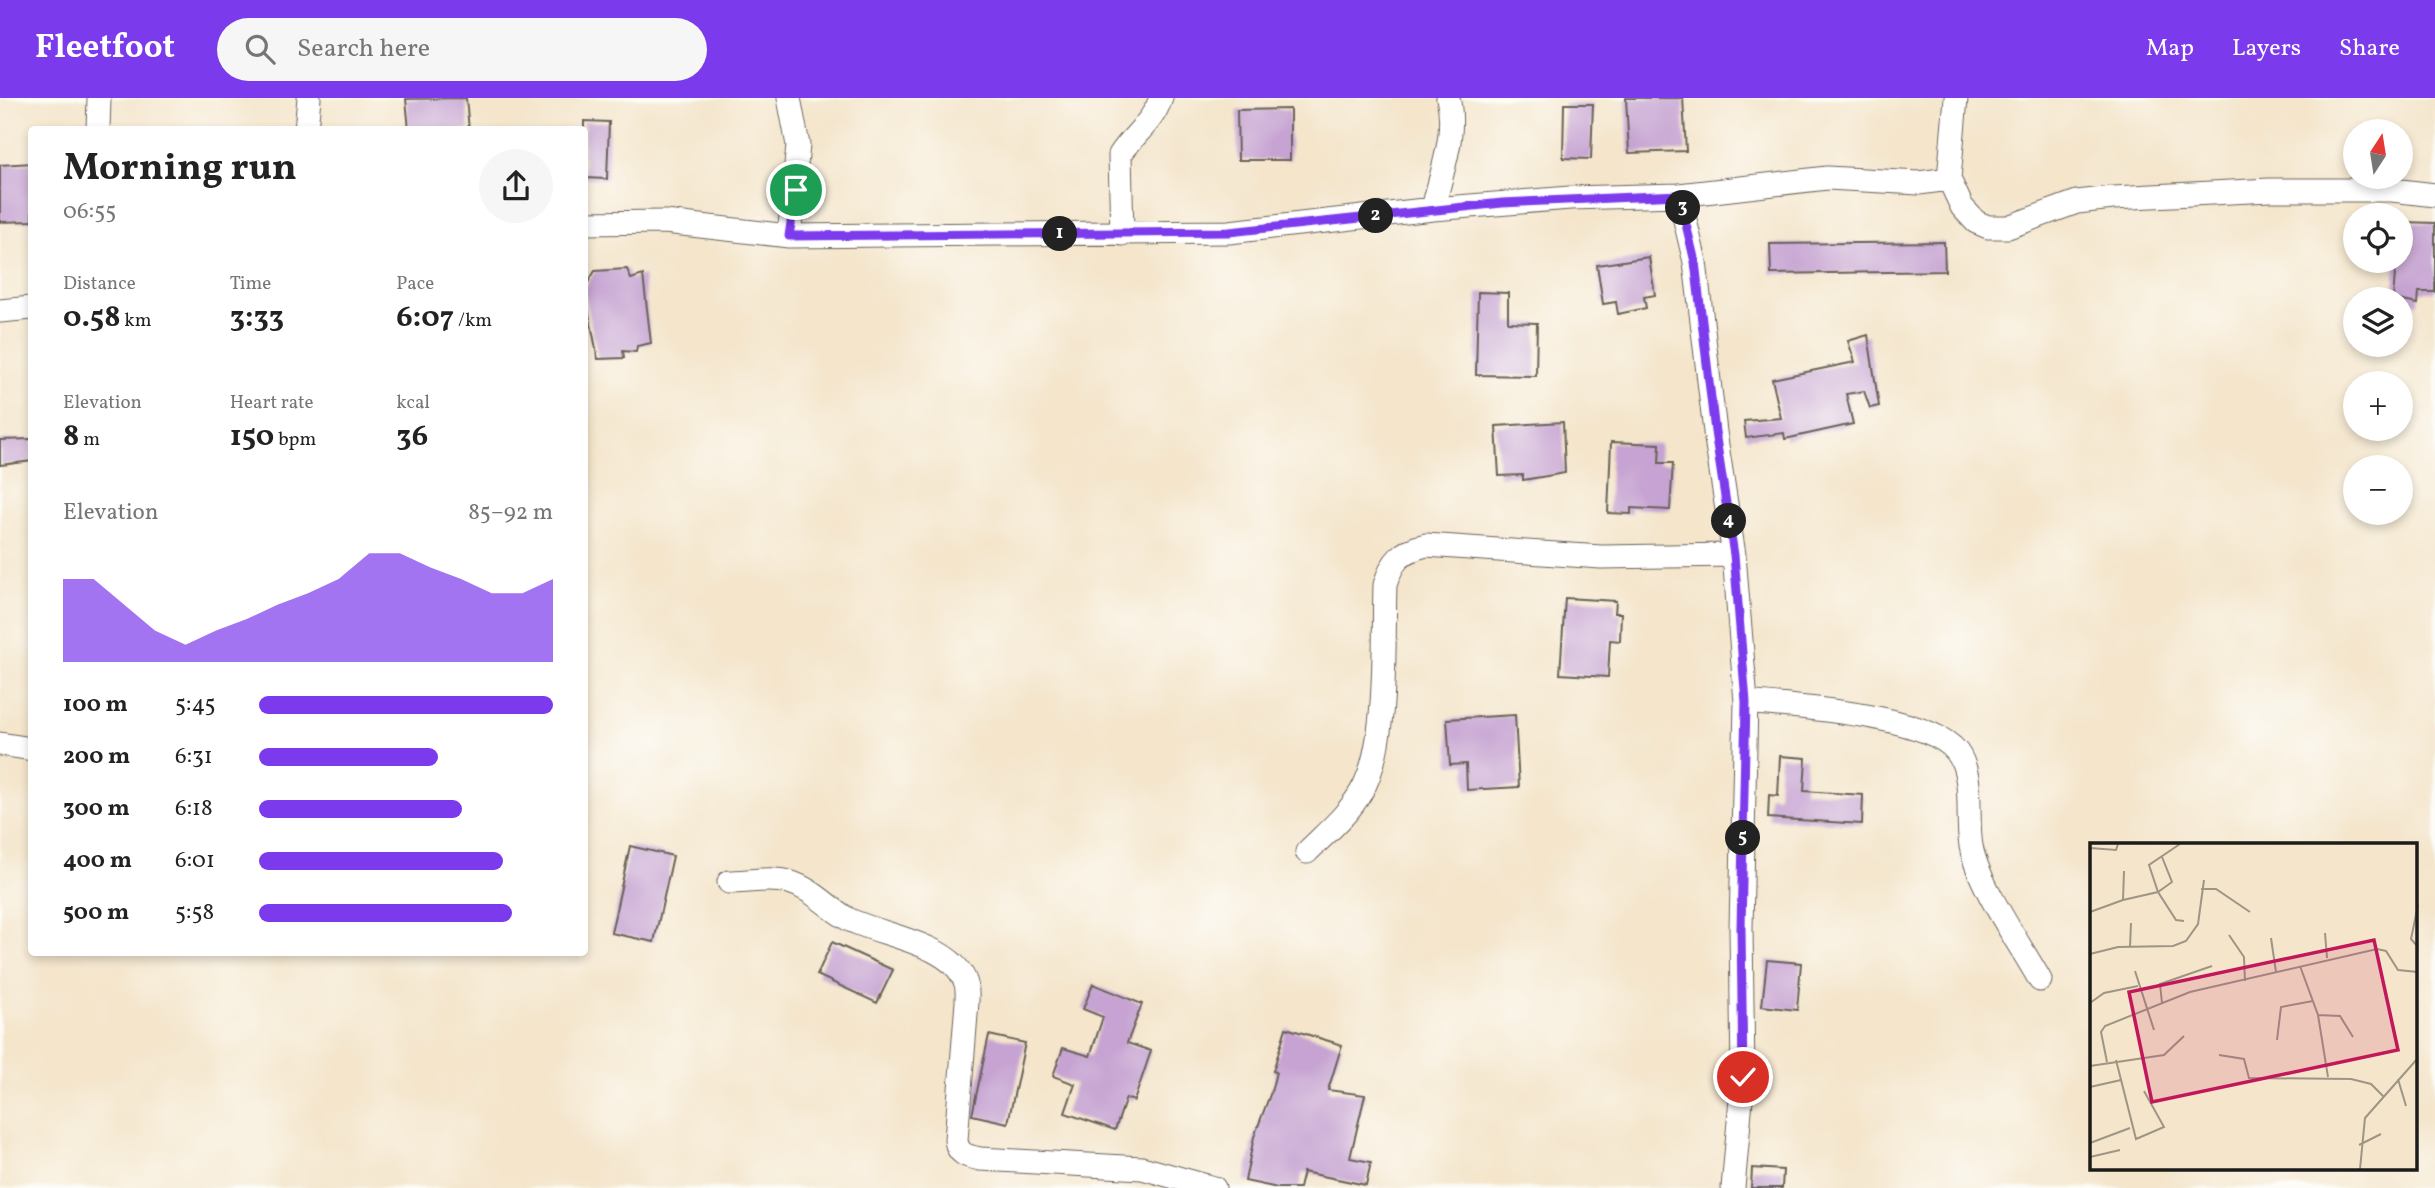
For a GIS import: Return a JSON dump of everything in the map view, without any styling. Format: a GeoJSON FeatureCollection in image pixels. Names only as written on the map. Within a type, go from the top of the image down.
{"type":"FeatureCollection","features":[{"type":"Feature","properties":{"kind":"street"},"geometry":{"type":"LineString","coordinates":[[98,126],[99,98]]}},
{"type":"Feature","properties":{"kind":"street"},"geometry":{"type":"LineString","coordinates":[[306,126],[309,98]]}},
{"type":"Feature","properties":{"kind":"street"},"geometry":{"type":"LineString","coordinates":[[789,98],[798,145],[796,190],[789,236]]}},
{"type":"Feature","properties":{"kind":"street"},"geometry":{"type":"LineString","coordinates":[[1122,234],[1120,155],[1127,144],[1145,129],[1161,98]]}},
{"type":"Feature","properties":{"kind":"street"},"geometry":{"type":"LineString","coordinates":[[1433,209],[1451,132],[1452,113],[1448,98]]}},
{"type":"Feature","properties":{"kind":"street"},"geometry":{"type":"LineString","coordinates":[[1956,98],[1949,180],[1962,207],[1976,222],[1989,227],[2008,227],[2077,202],[2113,198],[2270,190],[2392,190],[2435,195]]}},
{"type":"Feature","properties":{"kind":"street"},"geometry":{"type":"LineString","coordinates":[[588,223],[665,222],[789,236],[1229,232],[1433,209],[1570,198],[1679,195],[1827,178],[1907,183],[1949,180]]}},
{"type":"Feature","properties":{"kind":"street"},"geometry":{"type":"LineString","coordinates":[[1679,195],[1695,262],[1715,432],[1734,555],[1746,702],[1741,928],[1743,1077],[1733,1188]]}},
{"type":"Feature","properties":{"kind":"street"},"geometry":{"type":"LineString","coordinates":[[0,311],[28,308]]}},
{"type":"Feature","properties":{"kind":"street"},"geometry":{"type":"LineString","coordinates":[[1307,852],[1346,814],[1363,791],[1372,764],[1380,714],[1385,585],[1390,567],[1409,549],[1426,545],[1601,557],[1734,555]]}},
{"type":"Feature","properties":{"kind":"street"},"geometry":{"type":"LineString","coordinates":[[1746,702],[1886,720],[1945,741],[1957,752],[1963,765],[1971,848],[1979,871],[2040,980]]}},
{"type":"Feature","properties":{"kind":"street"},"geometry":{"type":"LineString","coordinates":[[0,744],[28,748]]}},
{"type":"Feature","properties":{"kind":"street"},"geometry":{"type":"LineString","coordinates":[[729,882],[785,881],[802,886],[845,917],[909,939],[944,958],[961,972],[966,983],[967,1002],[956,1140],[957,1149],[964,1155],[980,1159],[1142,1168],[1214,1188]]}},
{"type":"Feature","properties":{"kind":"building"},"geometry":{"type":"Polygon","coordinates":[[[466,98],[469,126],[409,126],[406,99],[466,98]]]}},
{"type":"Feature","properties":{"kind":"building"},"geometry":{"type":"Polygon","coordinates":[[[1626,98],[1683,98],[1686,151],[1629,153],[1626,98]]]}},
{"type":"Feature","properties":{"kind":"building"},"geometry":{"type":"Polygon","coordinates":[[[1564,104],[1593,104],[1591,159],[1563,158],[1564,104]]]}},
{"type":"Feature","properties":{"kind":"building"},"geometry":{"type":"Polygon","coordinates":[[[1290,109],[1290,160],[1238,160],[1237,110],[1290,109]]]}},
{"type":"Feature","properties":{"kind":"building"},"geometry":{"type":"Polygon","coordinates":[[[584,121],[609,122],[607,179],[588,178],[588,126],[584,126],[584,121]]]}},
{"type":"Feature","properties":{"kind":"building"},"geometry":{"type":"Polygon","coordinates":[[[28,163],[28,221],[0,222],[0,165],[28,163]]]}},
{"type":"Feature","properties":{"kind":"building"},"geometry":{"type":"Polygon","coordinates":[[[2413,222],[2435,223],[2435,292],[2419,292],[2418,304],[2413,303],[2413,287],[2394,287],[2395,273],[2413,273],[2413,222]]]}},
{"type":"Feature","properties":{"kind":"building"},"geometry":{"type":"Polygon","coordinates":[[[1944,242],[1945,271],[1771,274],[1770,244],[1944,242]]]}},
{"type":"Feature","properties":{"kind":"building"},"geometry":{"type":"Polygon","coordinates":[[[1649,257],[1655,295],[1644,297],[1646,308],[1618,314],[1616,302],[1603,304],[1597,265],[1649,257]]]}},
{"type":"Feature","properties":{"kind":"building"},"geometry":{"type":"Polygon","coordinates":[[[627,269],[631,279],[643,275],[651,343],[637,346],[636,352],[623,351],[624,358],[598,359],[588,309],[588,282],[595,271],[627,269]]]}},
{"type":"Feature","properties":{"kind":"building"},"geometry":{"type":"Polygon","coordinates":[[[1478,292],[1508,293],[1508,322],[1537,323],[1536,376],[1476,375],[1478,292]]]}},
{"type":"Feature","properties":{"kind":"building"},"geometry":{"type":"Polygon","coordinates":[[[1868,335],[1879,406],[1870,408],[1864,391],[1846,394],[1853,424],[1785,439],[1784,433],[1746,438],[1744,421],[1781,418],[1772,379],[1855,362],[1848,341],[1868,335]]]}},
{"type":"Feature","properties":{"kind":"building"},"geometry":{"type":"Polygon","coordinates":[[[1563,422],[1565,473],[1523,480],[1523,475],[1499,476],[1496,426],[1563,422]]]}},
{"type":"Feature","properties":{"kind":"building"},"geometry":{"type":"Polygon","coordinates":[[[28,439],[28,462],[0,465],[0,440],[28,439]]]}},
{"type":"Feature","properties":{"kind":"building"},"geometry":{"type":"Polygon","coordinates":[[[1611,442],[1660,444],[1659,463],[1673,463],[1670,510],[1631,508],[1631,514],[1608,513],[1611,442]]]}},
{"type":"Feature","properties":{"kind":"building"},"geometry":{"type":"Polygon","coordinates":[[[1565,598],[1616,601],[1615,613],[1621,613],[1620,641],[1610,640],[1608,677],[1560,674],[1565,598]]]}},
{"type":"Feature","properties":{"kind":"building"},"geometry":{"type":"Polygon","coordinates":[[[1515,715],[1519,787],[1467,790],[1466,764],[1450,765],[1447,719],[1515,715]]]}},
{"type":"Feature","properties":{"kind":"building"},"geometry":{"type":"Polygon","coordinates":[[[1780,756],[1806,758],[1804,791],[1863,795],[1862,824],[1768,818],[1769,795],[1778,796],[1780,756]]]}},
{"type":"Feature","properties":{"kind":"building"},"geometry":{"type":"Polygon","coordinates":[[[630,846],[673,856],[654,942],[611,933],[630,846]]]}},
{"type":"Feature","properties":{"kind":"building"},"geometry":{"type":"Polygon","coordinates":[[[832,942],[893,970],[877,1003],[817,975],[832,942]]]}},
{"type":"Feature","properties":{"kind":"building"},"geometry":{"type":"Polygon","coordinates":[[[1767,960],[1801,963],[1797,1010],[1762,1006],[1767,960]]]}},
{"type":"Feature","properties":{"kind":"building"},"geometry":{"type":"Polygon","coordinates":[[[1093,984],[1142,1004],[1127,1043],[1151,1051],[1134,1101],[1126,1098],[1115,1130],[1065,1113],[1075,1084],[1053,1076],[1063,1048],[1090,1056],[1103,1017],[1083,1009],[1093,984]]]}},
{"type":"Feature","properties":{"kind":"building"},"geometry":{"type":"Polygon","coordinates":[[[1286,1028],[1342,1045],[1328,1090],[1365,1095],[1350,1158],[1371,1162],[1366,1185],[1303,1172],[1299,1188],[1278,1188],[1245,1181],[1254,1137],[1271,1092],[1276,1072],[1273,1071],[1286,1028]]]}},
{"type":"Feature","properties":{"kind":"building"},"geometry":{"type":"Polygon","coordinates":[[[989,1035],[1025,1043],[1008,1123],[972,1115],[989,1035]]]}},
{"type":"Feature","properties":{"kind":"building"},"geometry":{"type":"Polygon","coordinates":[[[1752,1168],[1783,1170],[1782,1188],[1751,1188],[1752,1168]]]}},
{"type":"Feature","properties":{"kind":"route"},"geometry":{"type":"LineString","coordinates":[[796,190],[789,236],[1229,232],[1502,203],[1679,195],[1695,262],[1715,432],[1734,555],[1746,702],[1741,928],[1743,1077]]}}]}
